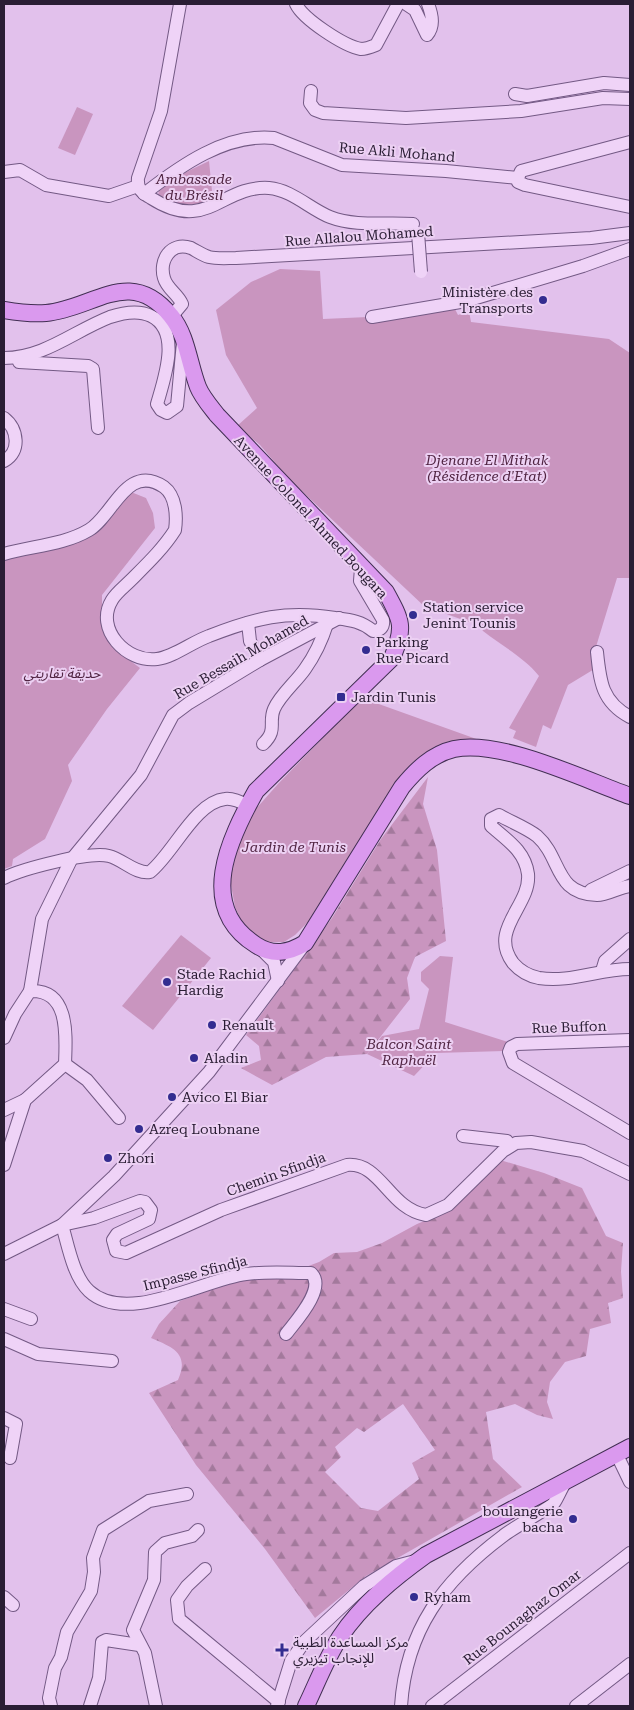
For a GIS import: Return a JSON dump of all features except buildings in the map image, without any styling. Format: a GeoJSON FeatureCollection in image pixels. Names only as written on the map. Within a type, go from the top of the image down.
{"type":"FeatureCollection","features":[{"type":"Feature","properties":{"kind":"main road","name":"Avenue Colonel Ahmed Bougara"},"geometry":{"type":"LineString","coordinates":[[4,310],[46,313],[71,307],[110,292],[125,290],[150,298],[172,316],[184,341],[198,388],[217,415],[386,592],[401,621],[400,638],[392,658],[256,791],[231,839],[224,862],[222,892],[228,913],[242,937],[264,950],[278,953],[288,952],[306,943]]}},
{"type":"Feature","properties":{"kind":"main road"},"geometry":{"type":"LineString","coordinates":[[306,943],[402,787],[417,770],[437,756],[454,749],[468,748],[503,751],[630,796]]}},
{"type":"Feature","properties":{"kind":"main road"},"geometry":{"type":"LineString","coordinates":[[306,1706],[331,1652],[348,1626],[374,1598],[420,1560],[624,1451]]}},
{"type":"Feature","properties":{"kind":"street"},"geometry":{"type":"LineString","coordinates":[[180,4],[161,111],[141,168],[141,190],[171,210],[180,213],[214,206],[248,191],[269,188],[281,191],[330,217],[357,224],[416,228],[421,272]]}},
{"type":"Feature","properties":{"kind":"street"},"geometry":{"type":"LineString","coordinates":[[296,4],[306,18],[352,46],[361,49],[376,45],[398,4]]}},
{"type":"Feature","properties":{"kind":"street"},"geometry":{"type":"LineString","coordinates":[[406,4],[415,10],[427,35],[432,30],[432,14],[428,4]]}},
{"type":"Feature","properties":{"kind":"street"},"geometry":{"type":"LineString","coordinates":[[515,94],[527,96],[604,83],[630,85]]}},
{"type":"Feature","properties":{"kind":"street"},"geometry":{"type":"LineString","coordinates":[[311,91],[310,103],[318,112],[386,118],[508,112],[603,98],[630,99]]}},
{"type":"Feature","properties":{"kind":"street","name":"Rue Akli Mohand"},"geometry":{"type":"LineString","coordinates":[[4,172],[20,170],[46,184],[110,196],[141,190],[220,147],[264,137],[274,138],[342,165],[446,171],[518,178]]}},
{"type":"Feature","properties":{"kind":"street"},"geometry":{"type":"LineString","coordinates":[[630,142],[521,171],[518,178],[518,182],[525,186],[630,207]]}},
{"type":"Feature","properties":{"kind":"street","name":"Rue Allalou Mohamed"},"geometry":{"type":"LineString","coordinates":[[172,316],[182,304],[167,284],[163,266],[165,257],[170,251],[178,247],[190,248],[210,257],[236,258],[591,238],[630,233]]}},
{"type":"Feature","properties":{"kind":"street"},"geometry":{"type":"LineString","coordinates":[[372,317],[466,301],[583,266],[630,249]]}},
{"type":"Feature","properties":{"kind":"street"},"geometry":{"type":"LineString","coordinates":[[4,359],[20,358],[38,353],[111,317],[135,312],[149,315],[161,322],[165,328],[167,338],[166,373],[157,404],[161,410],[168,413],[177,406],[184,341]]}},
{"type":"Feature","properties":{"kind":"street"},"geometry":{"type":"LineString","coordinates":[[4,359],[88,366],[95,373],[98,428]]}},
{"type":"Feature","properties":{"kind":"street"},"geometry":{"type":"LineString","coordinates":[[4,418],[13,428],[15,447],[14,453],[4,461]]}},
{"type":"Feature","properties":{"kind":"street"},"geometry":{"type":"LineString","coordinates":[[4,554],[62,540],[90,530],[127,487],[151,481],[168,490],[174,501],[176,522],[171,536],[112,600],[108,609],[108,618],[113,637],[132,656],[141,659],[159,659],[208,636],[281,614],[318,614],[363,623],[373,631],[379,630],[383,626],[382,618],[360,581],[362,568]]}},
{"type":"Feature","properties":{"kind":"street","name":"Rue Bessaih Mohamed"},"geometry":{"type":"LineString","coordinates":[[30,991],[42,919],[70,860],[141,775],[173,716],[189,702],[260,660],[339,618]]}},
{"type":"Feature","properties":{"kind":"street"},"geometry":{"type":"LineString","coordinates":[[248,623],[250,642],[260,660]]}},
{"type":"Feature","properties":{"kind":"street"},"geometry":{"type":"LineString","coordinates":[[262,744],[270,738],[273,728],[273,710],[306,669],[319,646],[327,624]]}},
{"type":"Feature","properties":{"kind":"street"},"geometry":{"type":"LineString","coordinates":[[597,652],[599,675],[604,692],[616,709],[630,716]]}},
{"type":"Feature","properties":{"kind":"street"},"geometry":{"type":"LineString","coordinates":[[4,878],[35,867],[106,855],[120,860],[140,872],[150,872],[208,807],[226,799],[236,800],[248,806]]}},
{"type":"Feature","properties":{"kind":"street"},"geometry":{"type":"LineString","coordinates":[[630,886],[599,895],[582,893],[564,881],[557,865],[537,836],[499,816],[492,818],[492,826],[520,852],[528,874],[525,896],[511,916],[507,928],[507,951],[511,959],[523,972],[539,978],[562,980],[602,970],[630,969]]}},
{"type":"Feature","properties":{"kind":"street"},"geometry":{"type":"LineString","coordinates":[[582,893],[601,886],[630,871]]}},
{"type":"Feature","properties":{"kind":"street"},"geometry":{"type":"LineString","coordinates":[[602,970],[605,961],[630,939]]}},
{"type":"Feature","properties":{"kind":"street"},"geometry":{"type":"LineString","coordinates":[[62,1224],[114,1176],[209,1072],[306,943]]}},
{"type":"Feature","properties":{"kind":"street"},"geometry":{"type":"LineString","coordinates":[[264,950],[274,962],[278,981]]}},
{"type":"Feature","properties":{"kind":"street"},"geometry":{"type":"LineString","coordinates":[[4,1038],[15,1014],[30,991],[40,990],[51,996],[62,1013],[67,1031],[65,1064],[25,1100],[4,1110]]}},
{"type":"Feature","properties":{"kind":"street","name":"Rue Buffon"},"geometry":{"type":"LineString","coordinates":[[630,1040],[517,1044],[510,1048],[509,1054],[513,1063],[630,1133]]}},
{"type":"Feature","properties":{"kind":"street"},"geometry":{"type":"LineString","coordinates":[[65,1064],[87,1080],[119,1118]]}},
{"type":"Feature","properties":{"kind":"street"},"geometry":{"type":"LineString","coordinates":[[4,1165],[25,1100]]}},
{"type":"Feature","properties":{"kind":"street"},"geometry":{"type":"LineString","coordinates":[[463,1136],[506,1141],[510,1146],[516,1142],[532,1142],[583,1150],[630,1174]]}},
{"type":"Feature","properties":{"kind":"street","name":"Chemin Sfindja"},"geometry":{"type":"LineString","coordinates":[[4,1254],[62,1224],[94,1218],[145,1202],[151,1210],[149,1220],[117,1234],[113,1240],[116,1251],[126,1253],[222,1210],[353,1164],[368,1170],[410,1211],[426,1215],[448,1204],[510,1146]]}},
{"type":"Feature","properties":{"kind":"street","name":"Impasse Sfindja"},"geometry":{"type":"LineString","coordinates":[[62,1224],[83,1283],[97,1297],[115,1304],[156,1300],[246,1274],[311,1273],[316,1279],[316,1287],[308,1305],[286,1334]]}},
{"type":"Feature","properties":{"kind":"street"},"geometry":{"type":"LineString","coordinates":[[4,1309],[31,1319]]}},
{"type":"Feature","properties":{"kind":"street"},"geometry":{"type":"LineString","coordinates":[[4,1339],[38,1354],[112,1361]]}},
{"type":"Feature","properties":{"kind":"street"},"geometry":{"type":"LineString","coordinates":[[4,1418],[16,1424],[10,1458]]}},
{"type":"Feature","properties":{"kind":"street"},"geometry":{"type":"LineString","coordinates":[[624,1451],[630,1482]]}},
{"type":"Feature","properties":{"kind":"street"},"geometry":{"type":"LineString","coordinates":[[401,1706],[402,1690],[415,1641],[431,1608],[452,1582],[501,1537],[525,1519],[554,1504],[565,1483]]}},
{"type":"Feature","properties":{"kind":"street"},"geometry":{"type":"LineString","coordinates":[[52,1706],[50,1698],[55,1668],[61,1657],[67,1632],[90,1591],[94,1572],[93,1558],[103,1530],[149,1501],[187,1494]]}},
{"type":"Feature","properties":{"kind":"street"},"geometry":{"type":"LineString","coordinates":[[156,1706],[145,1653],[134,1630],[154,1580],[155,1552],[165,1542],[192,1536],[198,1530]]}},
{"type":"Feature","properties":{"kind":"street","name":"Rue Bounaghaz Omar"},"geometry":{"type":"LineString","coordinates":[[432,1706],[630,1553]]}},
{"type":"Feature","properties":{"kind":"street"},"geometry":{"type":"LineString","coordinates":[[205,1570],[187,1586],[177,1600],[179,1619],[278,1704],[292,1661],[304,1642],[375,1578],[396,1566],[420,1560]]}},
{"type":"Feature","properties":{"kind":"street"},"geometry":{"type":"LineString","coordinates":[[90,1706],[99,1678],[102,1642],[106,1640],[140,1645]]}},
{"type":"Feature","properties":{"kind":"street"},"geometry":{"type":"LineString","coordinates":[[576,1706],[630,1664]]}},
{"type":"Feature","properties":{"kind":"green space"},"geometry":{"type":"Polygon","coordinates":[[[77,107],[93,114],[75,155],[58,148],[77,107]]]}},
{"type":"Feature","properties":{"kind":"green space","name":"Ambassade du Brésil"},"geometry":{"type":"Polygon","coordinates":[[[209,161],[213,201],[191,205],[180,210],[158,195],[159,191],[182,174],[209,161]]]}},
{"type":"Feature","properties":{"kind":"green space","name":"Djenane El Mithak (Résidence d'Etat)"},"geometry":{"type":"Polygon","coordinates":[[[280,269],[320,271],[323,319],[368,317],[453,305],[458,315],[469,311],[471,322],[609,339],[630,353],[630,578],[617,578],[595,650],[596,668],[568,685],[551,729],[543,725],[536,747],[513,738],[516,731],[509,728],[539,676],[520,658],[483,631],[480,626],[424,606],[289,479],[260,445],[237,426],[257,408],[226,355],[216,310],[251,282],[280,269]]]}},
{"type":"Feature","properties":{"kind":"green space","name":"حديقة تفاريتي"},"geometry":{"type":"Polygon","coordinates":[[[131,492],[146,498],[153,513],[155,528],[102,595],[102,611],[116,650],[140,668],[107,709],[68,765],[72,781],[45,839],[13,859],[12,866],[4,869],[4,557],[77,538],[131,492]]]}},
{"type":"Feature","properties":{"kind":"green space","name":"Jardin de Tunis"},"geometry":{"type":"Polygon","coordinates":[[[362,698],[482,741],[450,741],[425,753],[400,777],[332,888],[308,922],[295,935],[284,942],[258,942],[242,922],[235,907],[231,885],[231,864],[246,820],[278,784],[362,698]]]}},
{"type":"Feature","properties":{"kind":"green space"},"geometry":{"type":"Polygon","coordinates":[[[428,777],[423,804],[437,850],[446,941],[415,957],[407,978],[410,999],[367,1054],[326,1057],[272,1085],[241,1068],[261,1060],[259,1046],[246,1035],[332,918],[381,839],[428,777]]]}},
{"type":"Feature","properties":{"kind":"green space","name":"Stade Rachid Hardig"},"geometry":{"type":"Polygon","coordinates":[[[181,935],[211,958],[153,1030],[122,1006],[181,935]]]}},
{"type":"Feature","properties":{"kind":"green space","name":"Balcon Saint Raphaël"},"geometry":{"type":"Polygon","coordinates":[[[440,956],[453,957],[445,1022],[508,1042],[504,1051],[436,1053],[414,1076],[367,1054],[382,1036],[419,1029],[429,989],[421,981],[421,972],[440,956]]]}},
{"type":"Feature","properties":{"kind":"green space"},"geometry":{"type":"Polygon","coordinates":[[[500,1160],[544,1173],[582,1188],[606,1236],[623,1243],[621,1271],[623,1298],[608,1303],[611,1323],[590,1329],[586,1356],[565,1362],[550,1382],[547,1402],[553,1419],[537,1415],[515,1404],[486,1412],[493,1459],[522,1487],[366,1576],[315,1618],[265,1549],[196,1465],[149,1393],[178,1380],[182,1363],[177,1352],[151,1338],[159,1324],[180,1301],[232,1282],[298,1270],[319,1262],[334,1253],[357,1252],[382,1243],[417,1224],[441,1214],[470,1192],[486,1171],[500,1160]],[[403,1404],[364,1432],[357,1428],[335,1447],[341,1457],[325,1472],[361,1508],[378,1511],[419,1479],[412,1463],[435,1450],[403,1404]]]}},
{"type":"Feature","properties":{"kind":"place","name":"Ministère des Transports"},"geometry":{"type":"Point","coordinates":[543,300]}},
{"type":"Feature","properties":{"kind":"place","name":"Station service Jenint Tounis"},"geometry":{"type":"Point","coordinates":[413,615]}},
{"type":"Feature","properties":{"kind":"place","name":"Parking Rue Picard"},"geometry":{"type":"Point","coordinates":[366,650]}},
{"type":"Feature","properties":{"kind":"place","name":"Jardin Tunis"},"geometry":{"type":"Point","coordinates":[341,697]}},
{"type":"Feature","properties":{"kind":"place","name":"Stade Rachid Hardig"},"geometry":{"type":"Point","coordinates":[167,982]}},
{"type":"Feature","properties":{"kind":"place","name":"Renault"},"geometry":{"type":"Point","coordinates":[212,1025]}},
{"type":"Feature","properties":{"kind":"place","name":"Aladin"},"geometry":{"type":"Point","coordinates":[194,1058]}},
{"type":"Feature","properties":{"kind":"place","name":"Avico El Biar"},"geometry":{"type":"Point","coordinates":[172,1097]}},
{"type":"Feature","properties":{"kind":"place","name":"Azreq Loubnane"},"geometry":{"type":"Point","coordinates":[139,1129]}},
{"type":"Feature","properties":{"kind":"place","name":"Zhori"},"geometry":{"type":"Point","coordinates":[108,1158]}},
{"type":"Feature","properties":{"kind":"place","name":"boulangerie bacha"},"geometry":{"type":"Point","coordinates":[573,1519]}},
{"type":"Feature","properties":{"kind":"place","name":"Ryham"},"geometry":{"type":"Point","coordinates":[414,1597]}},
{"type":"Feature","properties":{"kind":"place","name":"مركز المساعدة الطبية للإنجاب تيزيري"},"geometry":{"type":"Point","coordinates":[282,1650]}}]}
